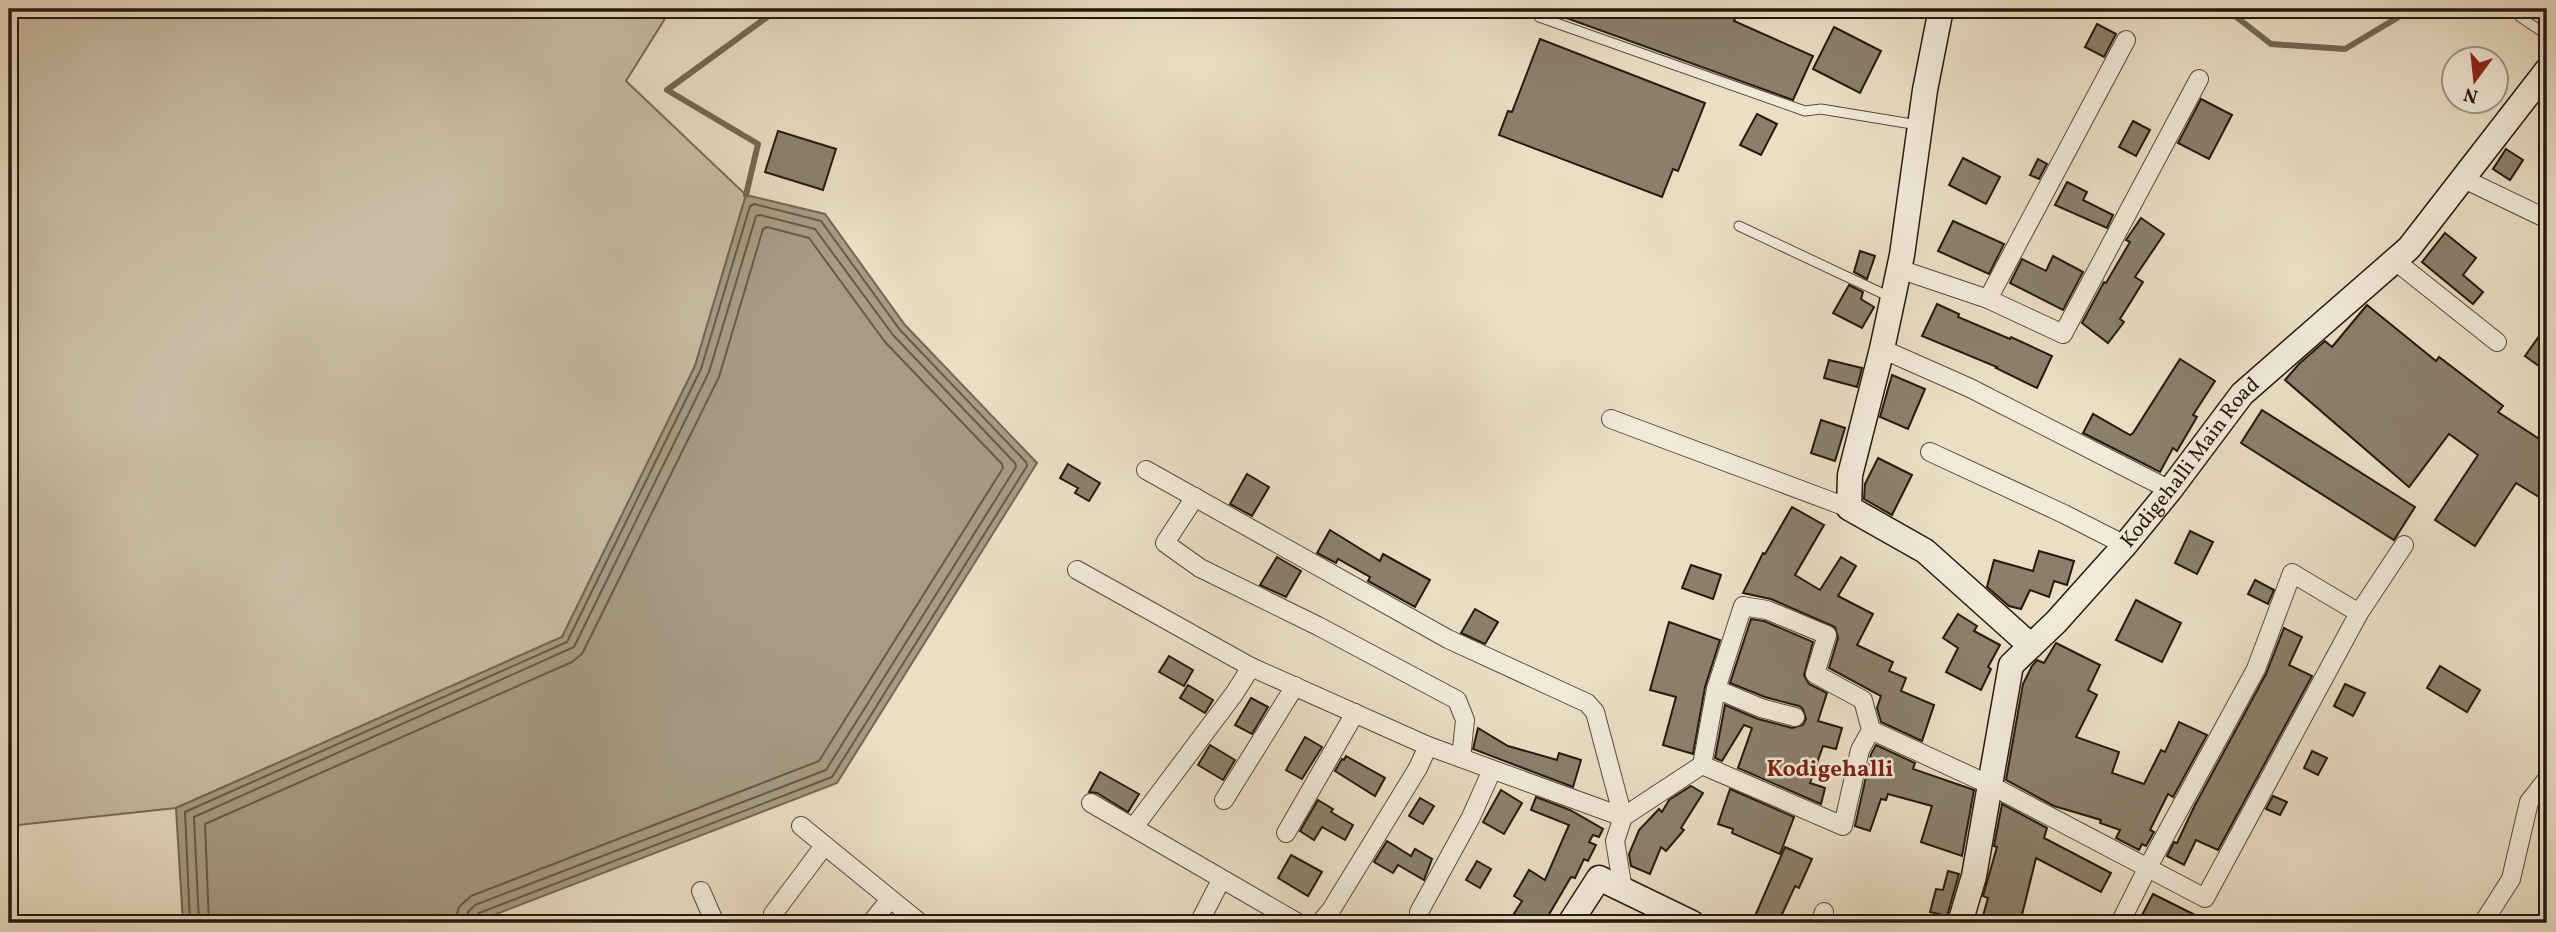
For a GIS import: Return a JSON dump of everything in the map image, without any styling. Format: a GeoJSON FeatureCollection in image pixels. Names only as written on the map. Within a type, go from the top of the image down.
{"type":"FeatureCollection","features":[{"type":"Feature","properties":{"kind":"street"},"geometry":{"type":"LineString","coordinates":[[1849,508],[1850,475],[1899,269],[1920,125],[1941,9]]}},
{"type":"Feature","properties":{"kind":"street"},"geometry":{"type":"LineString","coordinates":[[1989,299],[2126,40]]}},
{"type":"Feature","properties":{"kind":"street","name":"Kodigehalli Main Road"},"geometry":{"type":"LineString","coordinates":[[1960,923],[1974,876],[2011,665],[2056,622],[2125,545],[2242,394],[2409,248],[2547,71]]}},
{"type":"Feature","properties":{"kind":"street"},"geometry":{"type":"LineString","coordinates":[[1899,269],[1989,299],[2063,334],[2199,79]]}},
{"type":"Feature","properties":{"kind":"street"},"geometry":{"type":"LineString","coordinates":[[2464,179],[2547,219]]}},
{"type":"Feature","properties":{"kind":"street"},"geometry":{"type":"LineString","coordinates":[[2394,260],[2497,342]]}},
{"type":"Feature","properties":{"kind":"street"},"geometry":{"type":"LineString","coordinates":[[1882,349],[1970,388],[2170,490]]}},
{"type":"Feature","properties":{"kind":"street"},"geometry":{"type":"LineString","coordinates":[[1611,419],[1849,508],[1925,551],[2031,646]]}},
{"type":"Feature","properties":{"kind":"street"},"geometry":{"type":"LineString","coordinates":[[1930,452],[2125,545]]}},
{"type":"Feature","properties":{"kind":"street"},"geometry":{"type":"LineString","coordinates":[[1146,470],[1448,639],[1587,703],[1595,712],[1623,817],[1615,841],[1623,890]]}},
{"type":"Feature","properties":{"kind":"street"},"geometry":{"type":"LineString","coordinates":[[1195,497],[1165,543],[1200,568],[1318,626],[1457,700],[1465,720],[1461,758]]}},
{"type":"Feature","properties":{"kind":"street"},"geometry":{"type":"LineString","coordinates":[[1871,730],[1990,785],[2205,898],[2359,613],[2403,545]]}},
{"type":"Feature","properties":{"kind":"street"},"geometry":{"type":"LineString","coordinates":[[1077,570],[1251,667],[1295,687],[1428,746],[1623,817]]}},
{"type":"Feature","properties":{"kind":"street"},"geometry":{"type":"LineString","coordinates":[[2120,923],[2256,669],[2292,573],[2359,613]]}},
{"type":"Feature","properties":{"kind":"street"},"geometry":{"type":"LineString","coordinates":[[1623,817],[1702,765],[1716,689],[1743,606],[1768,610],[1827,635],[1815,674],[1863,700],[1871,730],[1860,750],[1843,825],[1702,765]]}},
{"type":"Feature","properties":{"kind":"street"},"geometry":{"type":"LineString","coordinates":[[1133,827],[1234,694],[1251,667]]}},
{"type":"Feature","properties":{"kind":"street"},"geometry":{"type":"LineString","coordinates":[[1224,800],[1295,687]]}},
{"type":"Feature","properties":{"kind":"street"},"geometry":{"type":"LineString","coordinates":[[1716,689],[1761,708],[1795,717]]}},
{"type":"Feature","properties":{"kind":"street"},"geometry":{"type":"LineString","coordinates":[[1286,833],[1355,713]]}},
{"type":"Feature","properties":{"kind":"street"},"geometry":{"type":"LineString","coordinates":[[1320,923],[1331,910],[1418,768],[1428,746]]}},
{"type":"Feature","properties":{"kind":"street"},"geometry":{"type":"LineString","coordinates":[[1419,912],[1471,817],[1493,769]]}},
{"type":"Feature","properties":{"kind":"street"},"geometry":{"type":"LineString","coordinates":[[2483,923],[2511,879],[2529,802],[2547,779]]}},
{"type":"Feature","properties":{"kind":"street"},"geometry":{"type":"LineString","coordinates":[[1091,803],[1298,923]]}},
{"type":"Feature","properties":{"kind":"street"},"geometry":{"type":"LineString","coordinates":[[801,826],[920,923]]}},
{"type":"Feature","properties":{"kind":"street"},"geometry":{"type":"LineString","coordinates":[[773,914],[824,846]]}},
{"type":"Feature","properties":{"kind":"street"},"geometry":{"type":"LineString","coordinates":[[1570,923],[1598,878],[1692,923]]}},
{"type":"Feature","properties":{"kind":"street"},"geometry":{"type":"LineString","coordinates":[[1199,923],[1221,880]]}},
{"type":"Feature","properties":{"kind":"street"},"geometry":{"type":"LineString","coordinates":[[701,891],[715,923]]}},
{"type":"Feature","properties":{"kind":"street"},"geometry":{"type":"LineString","coordinates":[[871,923],[890,899]]}},
{"type":"Feature","properties":{"kind":"lane"},"geometry":{"type":"LineString","coordinates":[[2526,9],[2521,17],[2547,35]]}},
{"type":"Feature","properties":{"kind":"lane"},"geometry":{"type":"LineString","coordinates":[[1539,17],[1805,111],[1821,109],[1920,125]]}},
{"type":"Feature","properties":{"kind":"lane"},"geometry":{"type":"LineString","coordinates":[[1739,226],[1892,298]]}},
{"type":"Feature","properties":{"kind":"shaded area"},"geometry":{"type":"Polygon","coordinates":[[[9,9],[671,9],[626,81],[746,195],[695,366],[562,637],[176,808],[9,826],[9,9]]]}},
{"type":"Feature","properties":{"kind":"water"},"geometry":{"type":"Polygon","coordinates":[[[746,195],[825,214],[905,325],[1037,463],[837,783],[473,923],[183,923],[176,808],[562,637],[695,366],[746,195]]]}},
{"type":"Feature","properties":{"kind":"building"},"geometry":{"type":"Polygon","coordinates":[[[1547,9],[1723,9],[1737,14],[1734,21],[1813,56],[1793,100],[1547,9]]]}},
{"type":"Feature","properties":{"kind":"building"},"geometry":{"type":"Polygon","coordinates":[[[2097,24],[2116,34],[2104,57],[2085,47],[2097,24]]]}},
{"type":"Feature","properties":{"kind":"building"},"geometry":{"type":"Polygon","coordinates":[[[1834,27],[1881,51],[1860,93],[1813,69],[1834,27]]]}},
{"type":"Feature","properties":{"kind":"building"},"geometry":{"type":"Polygon","coordinates":[[[1540,39],[1705,103],[1678,171],[1673,169],[1662,197],[1499,135],[1508,111],[1512,112],[1540,39]]]}},
{"type":"Feature","properties":{"kind":"building"},"geometry":{"type":"Polygon","coordinates":[[[2201,99],[2232,115],[2209,159],[2178,143],[2201,99]]]}},
{"type":"Feature","properties":{"kind":"building"},"geometry":{"type":"Polygon","coordinates":[[[1757,114],[1777,124],[1761,155],[1740,145],[1757,114]]]}},
{"type":"Feature","properties":{"kind":"building"},"geometry":{"type":"Polygon","coordinates":[[[2133,121],[2150,130],[2136,156],[2119,147],[2133,121]]]}},
{"type":"Feature","properties":{"kind":"building"},"geometry":{"type":"Polygon","coordinates":[[[778,131],[836,149],[823,190],[765,172],[778,131]]]}},
{"type":"Feature","properties":{"kind":"building"},"geometry":{"type":"Polygon","coordinates":[[[2506,149],[2523,160],[2510,180],[2493,169],[2506,149]]]}},
{"type":"Feature","properties":{"kind":"building"},"geometry":{"type":"Polygon","coordinates":[[[1963,158],[2000,177],[1986,204],[1949,185],[1963,158]]]}},
{"type":"Feature","properties":{"kind":"building"},"geometry":{"type":"Polygon","coordinates":[[[2038,159],[2047,164],[2039,179],[2030,175],[2038,159]]]}},
{"type":"Feature","properties":{"kind":"building"},"geometry":{"type":"Polygon","coordinates":[[[2067,182],[2087,192],[2083,200],[2113,215],[2107,228],[2055,205],[2067,182]]]}},
{"type":"Feature","properties":{"kind":"building"},"geometry":{"type":"Polygon","coordinates":[[[2141,218],[2164,234],[2135,277],[2143,282],[2120,319],[2124,322],[2108,343],[2082,323],[2130,242],[2126,240],[2141,218]]]}},
{"type":"Feature","properties":{"kind":"building"},"geometry":{"type":"Polygon","coordinates":[[[1953,221],[2004,244],[1989,274],[1938,251],[1953,221]]]}},
{"type":"Feature","properties":{"kind":"building"},"geometry":{"type":"Polygon","coordinates":[[[2445,233],[2476,258],[2463,275],[2483,292],[2473,304],[2422,262],[2445,233]]]}},
{"type":"Feature","properties":{"kind":"building"},"geometry":{"type":"Polygon","coordinates":[[[1860,251],[1875,256],[1867,279],[1854,272],[1860,251]]]}},
{"type":"Feature","properties":{"kind":"building"},"geometry":{"type":"Polygon","coordinates":[[[2053,256],[2083,272],[2063,310],[2010,283],[2022,259],[2046,271],[2053,256]]]}},
{"type":"Feature","properties":{"kind":"building"},"geometry":{"type":"Polygon","coordinates":[[[1849,285],[1863,292],[1861,299],[1874,307],[1862,328],[1833,313],[1849,285]]]}},
{"type":"Feature","properties":{"kind":"building"},"geometry":{"type":"Polygon","coordinates":[[[1937,304],[1959,314],[1958,317],[2052,356],[2037,388],[1997,367],[1922,336],[1937,304]]]}},
{"type":"Feature","properties":{"kind":"building"},"geometry":{"type":"Polygon","coordinates":[[[2367,305],[2436,361],[2439,357],[2503,406],[2498,412],[2547,444],[2547,502],[2516,483],[2475,546],[2435,520],[2478,455],[2449,434],[2409,487],[2285,380],[2325,341],[2332,347],[2367,305]]]}},
{"type":"Feature","properties":{"kind":"building"},"geometry":{"type":"Polygon","coordinates":[[[2547,325],[2547,372],[2525,356],[2547,325]]]}},
{"type":"Feature","properties":{"kind":"building"},"geometry":{"type":"Polygon","coordinates":[[[2180,359],[2215,381],[2193,415],[2197,417],[2177,451],[2173,448],[2160,472],[2083,433],[2093,414],[2130,435],[2133,433],[2180,359]]]}},
{"type":"Feature","properties":{"kind":"building"},"geometry":{"type":"Polygon","coordinates":[[[1829,360],[1862,368],[1857,387],[1824,378],[1829,360]]]}},
{"type":"Feature","properties":{"kind":"building"},"geometry":{"type":"Polygon","coordinates":[[[1892,375],[1925,389],[1908,429],[1880,417],[1892,375]]]}},
{"type":"Feature","properties":{"kind":"building"},"geometry":{"type":"Polygon","coordinates":[[[2262,410],[2415,507],[2394,540],[2241,443],[2262,410]]]}},
{"type":"Feature","properties":{"kind":"building"},"geometry":{"type":"Polygon","coordinates":[[[1821,420],[1845,428],[1835,461],[1811,453],[1821,420]]]}},
{"type":"Feature","properties":{"kind":"building"},"geometry":{"type":"Polygon","coordinates":[[[1878,458],[1912,475],[1892,515],[1864,499],[1865,484],[1878,458]]]}},
{"type":"Feature","properties":{"kind":"building"},"geometry":{"type":"Polygon","coordinates":[[[1068,464],[1100,483],[1089,501],[1075,493],[1078,488],[1060,478],[1068,464]]]}},
{"type":"Feature","properties":{"kind":"building"},"geometry":{"type":"Polygon","coordinates":[[[1247,474],[1269,487],[1252,516],[1230,504],[1247,474]]]}},
{"type":"Feature","properties":{"kind":"building"},"geometry":{"type":"Polygon","coordinates":[[[1792,507],[1824,525],[1795,575],[1820,590],[1841,557],[1856,566],[1838,596],[1873,614],[1857,645],[1893,662],[1889,671],[1906,678],[1901,691],[1934,705],[1922,741],[1881,722],[1877,708],[1881,696],[1829,668],[1838,638],[1835,627],[1771,599],[1743,593],[1763,553],[1765,554],[1792,507]]]}},
{"type":"Feature","properties":{"kind":"building"},"geometry":{"type":"Polygon","coordinates":[[[1330,530],[1380,561],[1383,554],[1430,580],[1415,607],[1368,581],[1370,577],[1338,559],[1336,563],[1317,553],[1330,530]]]}},
{"type":"Feature","properties":{"kind":"building"},"geometry":{"type":"Polygon","coordinates":[[[2190,531],[2213,542],[2197,574],[2175,563],[2190,531]]]}},
{"type":"Feature","properties":{"kind":"building"},"geometry":{"type":"Polygon","coordinates":[[[2039,551],[2074,561],[2067,585],[2054,581],[2049,597],[2030,590],[2021,609],[2009,606],[1987,587],[1994,560],[2033,571],[2039,551]]]}},
{"type":"Feature","properties":{"kind":"building"},"geometry":{"type":"Polygon","coordinates":[[[1277,557],[1301,571],[1286,597],[1260,585],[1277,557]]]}},
{"type":"Feature","properties":{"kind":"building"},"geometry":{"type":"Polygon","coordinates":[[[1691,565],[1721,575],[1713,599],[1682,588],[1691,565]]]}},
{"type":"Feature","properties":{"kind":"building"},"geometry":{"type":"Polygon","coordinates":[[[2255,580],[2274,590],[2268,604],[2248,594],[2255,580]]]}},
{"type":"Feature","properties":{"kind":"building"},"geometry":{"type":"Polygon","coordinates":[[[2136,600],[2181,623],[2162,662],[2116,640],[2136,600]]]}},
{"type":"Feature","properties":{"kind":"building"},"geometry":{"type":"Polygon","coordinates":[[[1475,609],[1498,622],[1485,644],[1461,633],[1475,609]]]}},
{"type":"Feature","properties":{"kind":"building"},"geometry":{"type":"Polygon","coordinates":[[[1958,614],[1977,626],[1974,631],[2000,645],[1988,667],[1991,669],[1981,690],[1946,672],[1958,648],[1943,638],[1958,614]]]}},
{"type":"Feature","properties":{"kind":"building"},"geometry":{"type":"Polygon","coordinates":[[[1751,619],[1764,621],[1813,642],[1804,675],[1809,684],[1827,693],[1818,721],[1842,728],[1836,749],[1823,746],[1810,783],[1825,788],[1821,804],[1738,768],[1752,728],[1744,725],[1722,761],[1715,758],[1725,705],[1758,719],[1792,728],[1803,725],[1806,719],[1799,706],[1765,697],[1730,683],[1751,619]]]}},
{"type":"Feature","properties":{"kind":"building"},"geometry":{"type":"Polygon","coordinates":[[[1669,622],[1720,640],[1705,687],[1693,754],[1663,745],[1676,697],[1650,690],[1669,622]]]}},
{"type":"Feature","properties":{"kind":"building"},"geometry":{"type":"Polygon","coordinates":[[[2284,628],[2302,637],[2289,665],[2312,676],[2218,850],[2196,840],[2184,865],[2167,856],[2174,842],[2177,843],[2266,674],[2284,628]]]}},
{"type":"Feature","properties":{"kind":"building"},"geometry":{"type":"Polygon","coordinates":[[[2056,643],[2100,665],[2088,690],[2097,695],[2076,737],[2119,752],[2112,773],[2144,784],[2161,750],[2165,752],[2179,722],[2207,735],[2173,797],[2168,794],[2150,830],[2154,832],[2146,846],[2142,844],[2139,850],[2116,838],[2120,830],[2100,823],[2101,820],[2054,806],[2006,780],[2023,684],[2032,666],[2037,660],[2044,663],[2056,643]]]}},
{"type":"Feature","properties":{"kind":"building"},"geometry":{"type":"Polygon","coordinates":[[[1169,656],[1193,670],[1184,686],[1159,672],[1169,656]]]}},
{"type":"Feature","properties":{"kind":"building"},"geometry":{"type":"Polygon","coordinates":[[[2440,666],[2480,690],[2467,712],[2427,688],[2440,666]]]}},
{"type":"Feature","properties":{"kind":"building"},"geometry":{"type":"Polygon","coordinates":[[[2345,684],[2365,693],[2353,716],[2334,706],[2345,684]]]}},
{"type":"Feature","properties":{"kind":"building"},"geometry":{"type":"Polygon","coordinates":[[[1188,685],[1213,700],[1205,713],[1180,698],[1188,685]]]}},
{"type":"Feature","properties":{"kind":"building"},"geometry":{"type":"Polygon","coordinates":[[[1251,698],[1268,707],[1252,734],[1235,725],[1251,698]]]}},
{"type":"Feature","properties":{"kind":"building"},"geometry":{"type":"Polygon","coordinates":[[[1478,728],[1508,746],[1557,760],[1559,753],[1581,760],[1573,787],[1473,749],[1478,728]]]}},
{"type":"Feature","properties":{"kind":"building"},"geometry":{"type":"Polygon","coordinates":[[[1305,737],[1322,747],[1302,779],[1286,770],[1305,737]]]}},
{"type":"Feature","properties":{"kind":"building"},"geometry":{"type":"Polygon","coordinates":[[[1210,745],[1235,760],[1223,780],[1198,765],[1210,745]]]}},
{"type":"Feature","properties":{"kind":"building"},"geometry":{"type":"Polygon","coordinates":[[[1876,745],[1915,763],[1913,769],[1974,790],[1962,856],[1921,842],[1932,806],[1888,794],[1886,800],[1881,799],[1870,831],[1855,826],[1871,754],[1876,745]]]}},
{"type":"Feature","properties":{"kind":"building"},"geometry":{"type":"Polygon","coordinates":[[[2312,751],[2327,758],[2318,775],[2304,768],[2312,751]]]}},
{"type":"Feature","properties":{"kind":"building"},"geometry":{"type":"Polygon","coordinates":[[[1346,756],[1385,778],[1375,796],[1335,771],[1346,756]]]}},
{"type":"Feature","properties":{"kind":"building"},"geometry":{"type":"Polygon","coordinates":[[[1100,772],[1139,794],[1128,812],[1097,793],[1089,792],[1100,772]]]}},
{"type":"Feature","properties":{"kind":"building"},"geometry":{"type":"Polygon","coordinates":[[[1691,786],[1703,793],[1681,828],[1684,830],[1666,851],[1661,847],[1650,874],[1631,866],[1629,854],[1639,830],[1659,809],[1662,812],[1669,800],[1691,786]]]}},
{"type":"Feature","properties":{"kind":"building"},"geometry":{"type":"Polygon","coordinates":[[[1730,789],[1794,817],[1780,854],[1718,824],[1730,789]]]}},
{"type":"Feature","properties":{"kind":"building"},"geometry":{"type":"Polygon","coordinates":[[[1501,790],[1522,803],[1504,834],[1483,822],[1501,790]]]}},
{"type":"Feature","properties":{"kind":"building"},"geometry":{"type":"Polygon","coordinates":[[[2273,796],[2287,802],[2280,815],[2266,809],[2273,796]]]}},
{"type":"Feature","properties":{"kind":"building"},"geometry":{"type":"Polygon","coordinates":[[[1536,797],[1570,810],[1603,829],[1599,837],[1593,835],[1589,842],[1596,845],[1588,861],[1584,859],[1575,878],[1571,877],[1544,923],[1508,923],[1522,901],[1514,896],[1529,870],[1545,880],[1569,825],[1531,810],[1536,797]]]}},
{"type":"Feature","properties":{"kind":"building"},"geometry":{"type":"Polygon","coordinates":[[[1420,798],[1434,806],[1423,824],[1409,816],[1420,798]]]}},
{"type":"Feature","properties":{"kind":"building"},"geometry":{"type":"Polygon","coordinates":[[[1318,800],[1333,809],[1331,812],[1353,825],[1345,840],[1322,827],[1314,840],[1300,831],[1318,800]]]}},
{"type":"Feature","properties":{"kind":"building"},"geometry":{"type":"Polygon","coordinates":[[[2002,804],[2047,828],[2044,838],[2111,873],[2101,892],[2036,858],[2020,923],[1981,923],[1988,898],[1983,896],[1997,847],[1994,846],[2002,804]]]}},
{"type":"Feature","properties":{"kind":"building"},"geometry":{"type":"Polygon","coordinates":[[[1387,841],[1411,856],[1415,849],[1432,859],[1424,880],[1398,865],[1393,873],[1374,862],[1387,841]]]}},
{"type":"Feature","properties":{"kind":"building"},"geometry":{"type":"Polygon","coordinates":[[[1785,847],[1812,859],[1799,888],[1795,886],[1778,923],[1752,923],[1785,847]]]}},
{"type":"Feature","properties":{"kind":"building"},"geometry":{"type":"Polygon","coordinates":[[[1291,855],[1322,872],[1308,896],[1278,878],[1291,855]]]}},
{"type":"Feature","properties":{"kind":"building"},"geometry":{"type":"Polygon","coordinates":[[[1477,861],[1491,869],[1480,888],[1466,880],[1477,861]]]}},
{"type":"Feature","properties":{"kind":"building"},"geometry":{"type":"Polygon","coordinates":[[[1948,871],[1959,874],[1947,916],[1930,912],[1936,889],[1943,890],[1948,871]]]}},
{"type":"Feature","properties":{"kind":"building"},"geometry":{"type":"Polygon","coordinates":[[[2153,894],[2211,923],[2154,923],[2141,917],[2153,894]]]}},
{"type":"Feature","properties":{"kind":"waterway"},"geometry":{"type":"LineString","coordinates":[[746,195],[758,144],[667,90],[778,9]]}},
{"type":"Feature","properties":{"kind":"waterway"},"geometry":{"type":"LineString","coordinates":[[2226,9],[2271,44],[2345,49],[2397,18],[2402,9]]}},
{"type":"Feature","properties":{"kind":"district","name":"Kodigehalli"},"geometry":{"type":"Point","coordinates":[1830,770]}}]}
